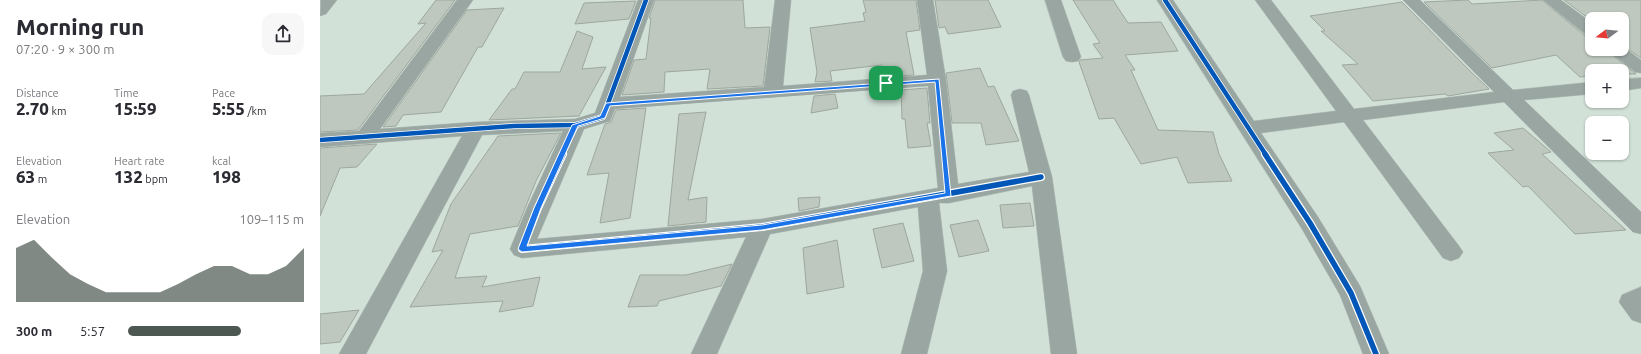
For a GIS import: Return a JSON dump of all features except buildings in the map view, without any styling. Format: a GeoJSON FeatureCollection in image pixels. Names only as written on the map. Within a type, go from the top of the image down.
{"type":"FeatureCollection","features":[{"type":"Feature","properties":{"kind":"street"},"geometry":{"type":"LineString","coordinates":[[320,11],[329,0]]}},
{"type":"Feature","properties":{"kind":"street"},"geometry":{"type":"LineString","coordinates":[[365,136],[466,0]]}},
{"type":"Feature","properties":{"kind":"street"},"geometry":{"type":"LineString","coordinates":[[320,140],[476,128],[576,125],[603,117],[646,0]]}},
{"type":"Feature","properties":{"kind":"street"},"geometry":{"type":"LineString","coordinates":[[773,92],[783,0]]}},
{"type":"Feature","properties":{"kind":"street"},"geometry":{"type":"LineString","coordinates":[[914,354],[935,271],[938,196],[937,80],[925,0]]}},
{"type":"Feature","properties":{"kind":"street"},"geometry":{"type":"LineString","coordinates":[[1053,0],[1072,57]]}},
{"type":"Feature","properties":{"kind":"street"},"geometry":{"type":"LineString","coordinates":[[1165,0],[1310,223],[1351,293],[1376,354]]}},
{"type":"Feature","properties":{"kind":"street"},"geometry":{"type":"LineString","coordinates":[[1263,0],[1452,252]]}},
{"type":"Feature","properties":{"kind":"street"},"geometry":{"type":"LineString","coordinates":[[1411,0],[1641,226]]}},
{"type":"Feature","properties":{"kind":"street"},"geometry":{"type":"LineString","coordinates":[[1551,0],[1585,26]]}},
{"type":"Feature","properties":{"kind":"street"},"geometry":{"type":"LineString","coordinates":[[1625,56],[1641,68]]}},
{"type":"Feature","properties":{"kind":"street"},"geometry":{"type":"LineString","coordinates":[[608,104],[937,80]]}},
{"type":"Feature","properties":{"kind":"street"},"geometry":{"type":"LineString","coordinates":[[1629,84],[1641,83]]}},
{"type":"Feature","properties":{"kind":"street"},"geometry":{"type":"LineString","coordinates":[[1248,128],[1508,96],[1585,89]]}},
{"type":"Feature","properties":{"kind":"street"},"geometry":{"type":"LineString","coordinates":[[1020,95],[1041,177],[1064,354]]}},
{"type":"Feature","properties":{"kind":"street"},"geometry":{"type":"LineString","coordinates":[[576,125],[538,208],[522,249],[762,227],[1041,177]]}},
{"type":"Feature","properties":{"kind":"street"},"geometry":{"type":"LineString","coordinates":[[352,354],[476,128]]}},
{"type":"Feature","properties":{"kind":"street"},"geometry":{"type":"LineString","coordinates":[[704,354],[762,227]]}},
{"type":"Feature","properties":{"kind":"street"},"geometry":{"type":"LineString","coordinates":[[1641,297],[1631,302],[1641,313]]}},
{"type":"Feature","properties":{"kind":"cycle path"},"geometry":{"type":"LineString","coordinates":[[320,140],[514,126],[576,125],[603,117],[646,0]]}},
{"type":"Feature","properties":{"kind":"cycle path"},"geometry":{"type":"LineString","coordinates":[[1165,0],[1310,223],[1351,293],[1376,354]]}},
{"type":"Feature","properties":{"kind":"cycle path"},"geometry":{"type":"LineString","coordinates":[[576,125],[538,208],[522,249],[762,227],[1041,177]]}},
{"type":"Feature","properties":{"kind":"route"},"geometry":{"type":"LineString","coordinates":[[937,80],[949,195],[762,227],[522,249],[538,208],[576,125],[603,117],[608,104],[886,83],[937,80]]}}]}
